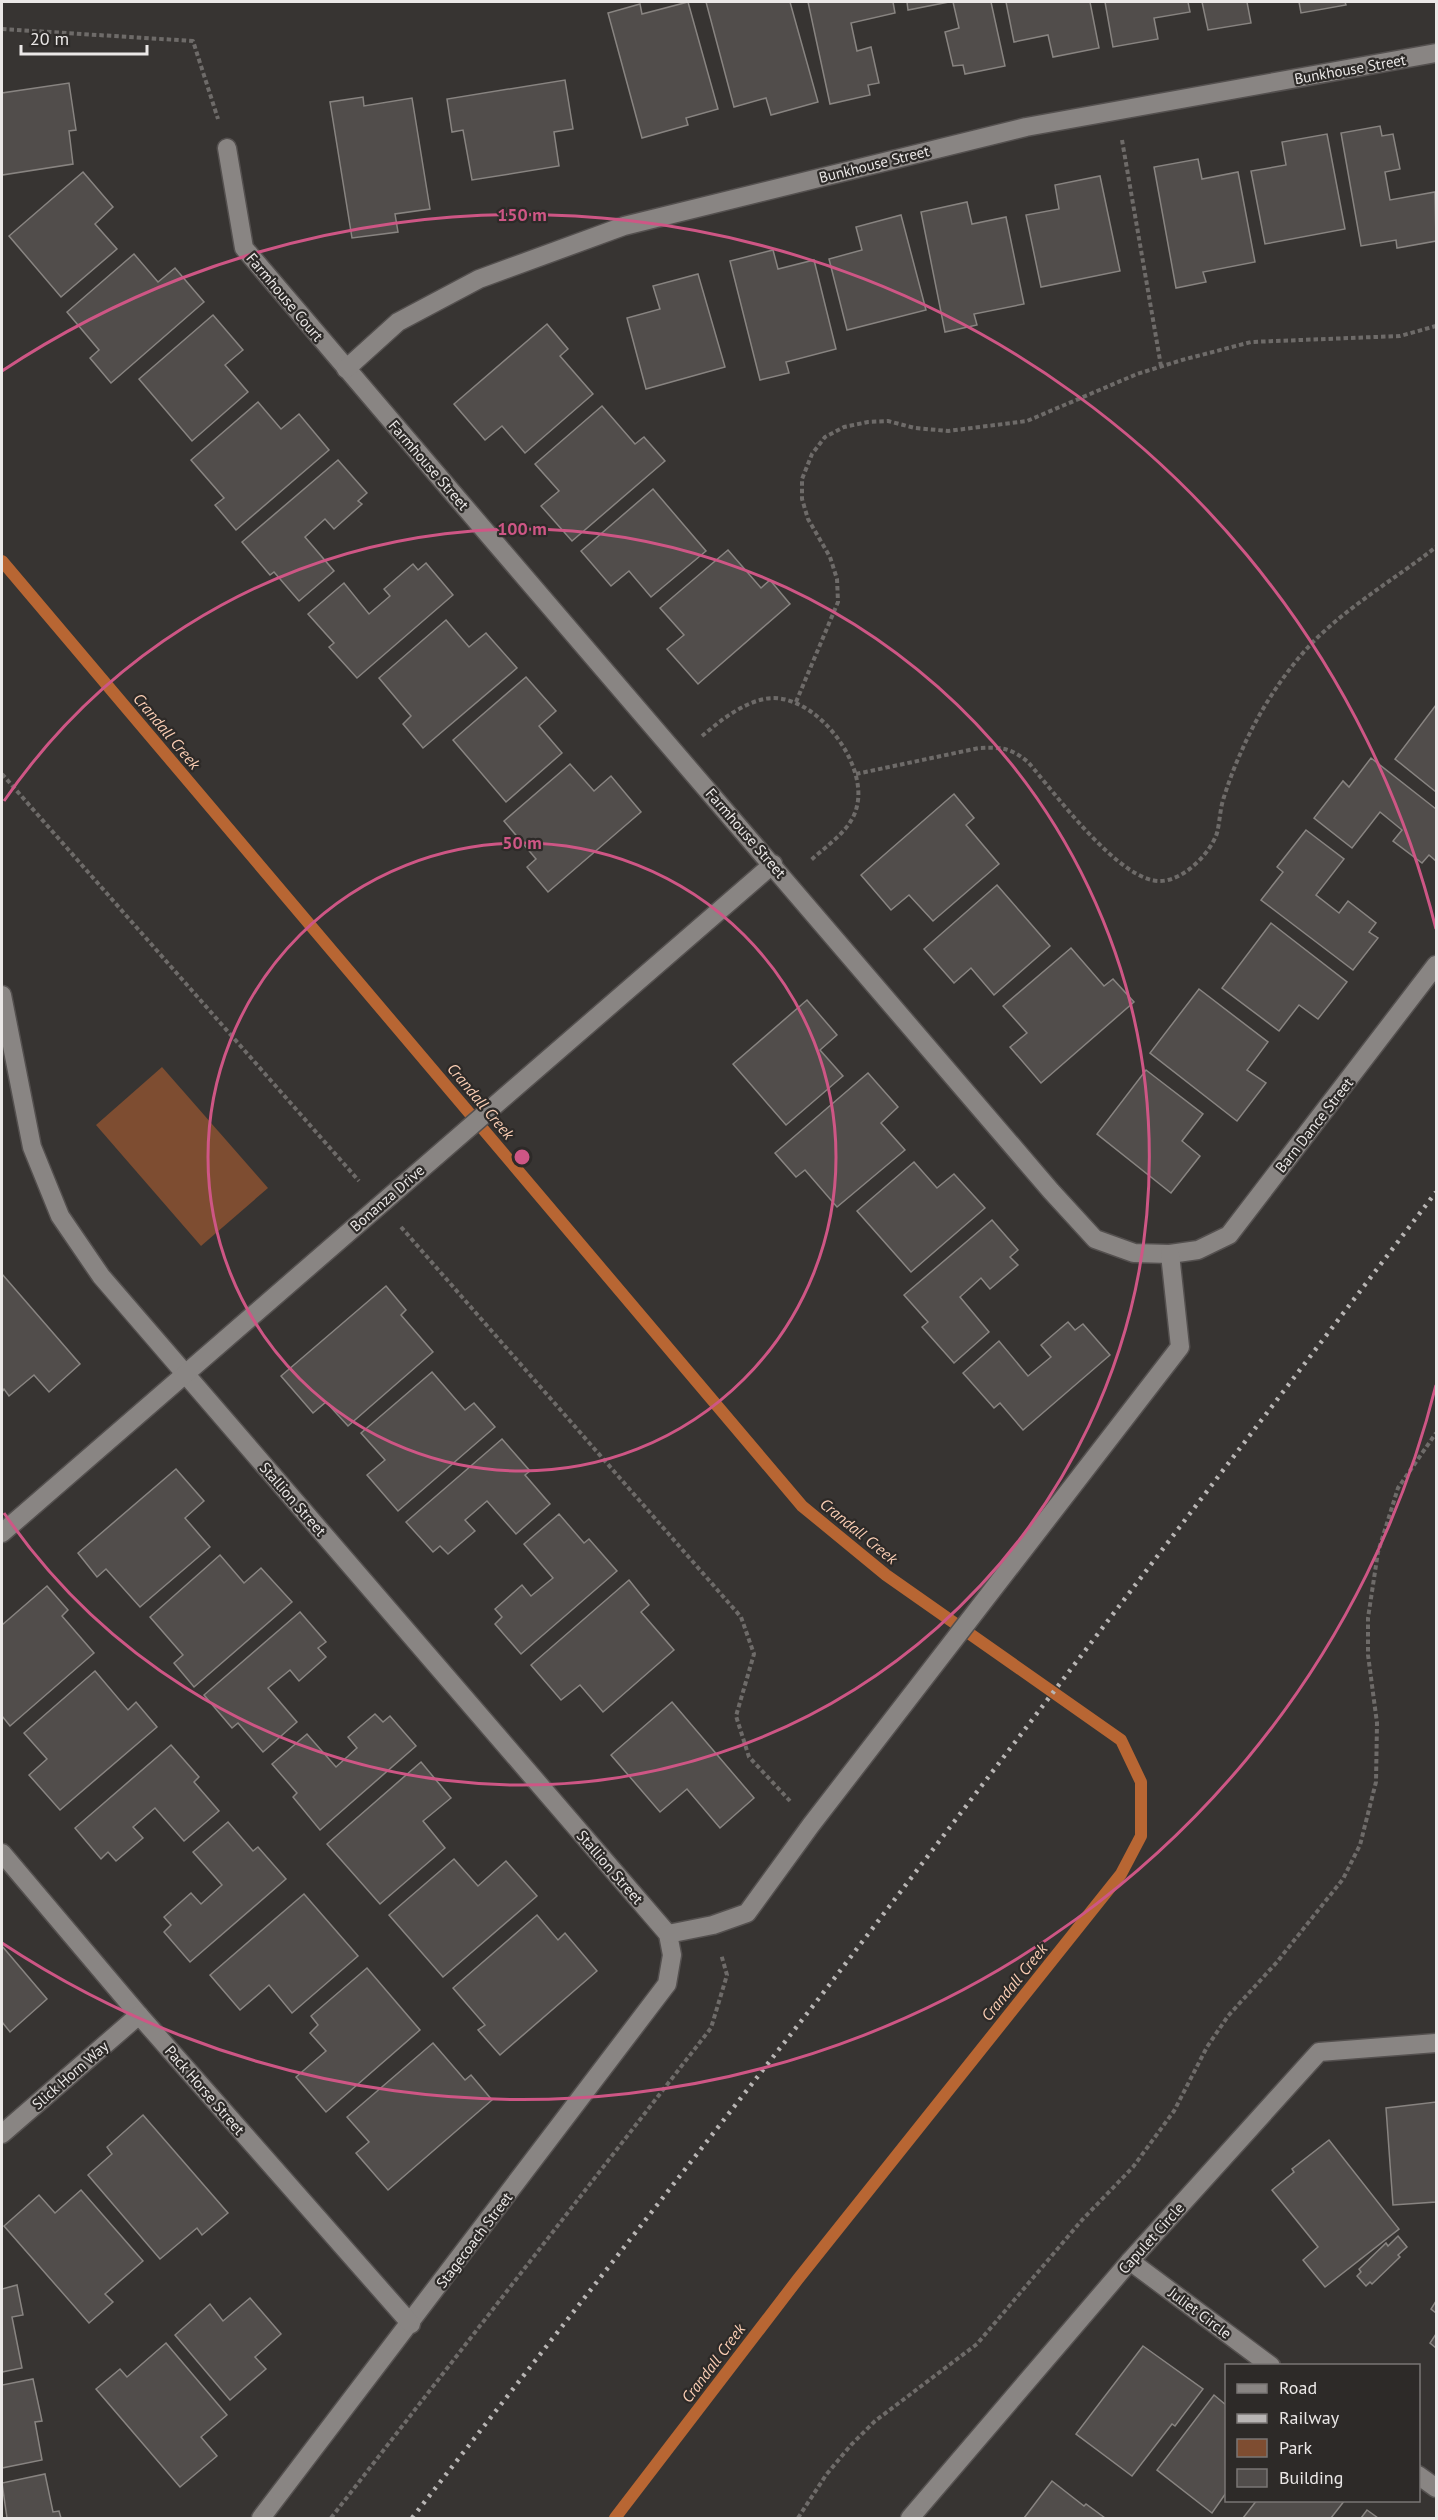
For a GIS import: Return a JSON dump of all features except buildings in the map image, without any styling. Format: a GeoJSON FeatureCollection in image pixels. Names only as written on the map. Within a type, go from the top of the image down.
{"type":"FeatureCollection","features":[{"type":"Feature","properties":{"kind":"street","name":"Bunkhouse Street"},"geometry":{"type":"LineString","coordinates":[[346,369],[399,322],[479,279],[624,226],[1026,127],[1437,53]]}},
{"type":"Feature","properties":{"kind":"street","name":"Farmhouse Court"},"geometry":{"type":"LineString","coordinates":[[227,148],[244,248],[346,369]]}},
{"type":"Feature","properties":{"kind":"street","name":"Farmhouse Street"},"geometry":{"type":"LineString","coordinates":[[346,369],[789,881],[1051,1191],[1095,1239],[1134,1253],[1170,1254]]}},
{"type":"Feature","properties":{"kind":"street","name":"Bonanza Drive"},"geometry":{"type":"LineString","coordinates":[[2,1533],[773,864]]}},
{"type":"Feature","properties":{"kind":"street","name":"Barn Dance Street"},"geometry":{"type":"LineString","coordinates":[[1170,1254],[1198,1250],[1229,1235],[1437,965]]}},
{"type":"Feature","properties":{"kind":"street","name":"Stallion Street"},"geometry":{"type":"LineString","coordinates":[[2,995],[32,1147],[60,1216],[101,1276],[668,1934],[672,1955]]}},
{"type":"Feature","properties":{"kind":"street"},"geometry":{"type":"LineString","coordinates":[[668,1934],[713,1925],[747,1913],[811,1825],[1180,1347],[1170,1254]]}},
{"type":"Feature","properties":{"kind":"street","name":"Pack Horse Street"},"geometry":{"type":"LineString","coordinates":[[2,1853],[139,2015],[411,2324]]}},
{"type":"Feature","properties":{"kind":"street","name":"Stagecoach Street"},"geometry":{"type":"LineString","coordinates":[[261,2518],[411,2324],[667,1984],[672,1955]]}},
{"type":"Feature","properties":{"kind":"street","name":"Slick Horn Way"},"geometry":{"type":"LineString","coordinates":[[2,2134],[139,2015]]}},
{"type":"Feature","properties":{"kind":"street","name":"Capulet Circle"},"geometry":{"type":"LineString","coordinates":[[910,2518],[1130,2261],[1319,2052],[1437,2043]]}},
{"type":"Feature","properties":{"kind":"street","name":"Juliet Circle"},"geometry":{"type":"LineString","coordinates":[[1130,2261],[1268,2364]]}},
{"type":"Feature","properties":{"kind":"street"},"geometry":{"type":"LineString","coordinates":[[1420,2476],[1437,2488]]}},
{"type":"Feature","properties":{"kind":"path"},"geometry":{"type":"LineString","coordinates":[[2,30],[193,41],[227,148]]}},
{"type":"Feature","properties":{"kind":"path"},"geometry":{"type":"LineString","coordinates":[[1117,111],[1161,366]]}},
{"type":"Feature","properties":{"kind":"path"},"geometry":{"type":"LineString","coordinates":[[796,702],[838,602],[837,579],[830,557],[808,519],[802,500],[802,478],[812,454],[825,437],[844,427],[868,422],[888,421],[915,428],[948,430],[1027,420],[1137,374],[1251,342],[1400,336],[1437,326]]}},
{"type":"Feature","properties":{"kind":"path"},"geometry":{"type":"LineString","coordinates":[[856,774],[980,748],[998,747],[1015,751],[1028,762],[1103,849],[1127,869],[1145,878],[1161,881],[1181,875],[1201,858],[1216,834],[1223,799],[1242,750],[1272,695],[1310,645],[1341,617],[1437,547]]}},
{"type":"Feature","properties":{"kind":"path"},"geometry":{"type":"LineString","coordinates":[[679,756],[715,725],[745,705],[766,698],[796,702],[820,719],[840,739],[856,774],[858,806],[848,827],[789,881]]}},
{"type":"Feature","properties":{"kind":"path"},"geometry":{"type":"LineString","coordinates":[[2,774],[365,1188]]}},
{"type":"Feature","properties":{"kind":"path"},"geometry":{"type":"LineString","coordinates":[[398,1224],[741,1617],[754,1654],[736,1716],[749,1757],[811,1825]]}},
{"type":"Feature","properties":{"kind":"path"},"geometry":{"type":"LineString","coordinates":[[798,2518],[826,2475],[851,2445],[875,2421],[977,2344],[1082,2220],[1133,2167],[1155,2140],[1174,2111],[1206,2047],[1228,2016],[1277,1962],[1343,1879],[1360,1845],[1376,1782],[1377,1723],[1368,1655],[1368,1618],[1378,1552],[1398,1488],[1437,1433]]}},
{"type":"Feature","properties":{"kind":"path"},"geometry":{"type":"LineString","coordinates":[[331,2518],[711,2028],[727,1975],[713,1925]]}},
{"type":"Feature","properties":{"kind":"green space"},"geometry":{"type":"Polygon","coordinates":[[[162,1067],[268,1188],[201,1246],[96,1125],[162,1067]]]}},
{"type":"Feature","properties":{"kind":"waterway","name":"Crandall Creek"},"geometry":{"type":"LineString","coordinates":[[2,561],[802,1506],[886,1575],[1121,1740],[1141,1782],[1141,1836],[1121,1874],[798,2279],[615,2518]]}},
{"type":"Feature","properties":{"kind":"railway"},"geometry":{"type":"LineString","coordinates":[[412,2518],[820,1997],[1436,1192]]}}]}
